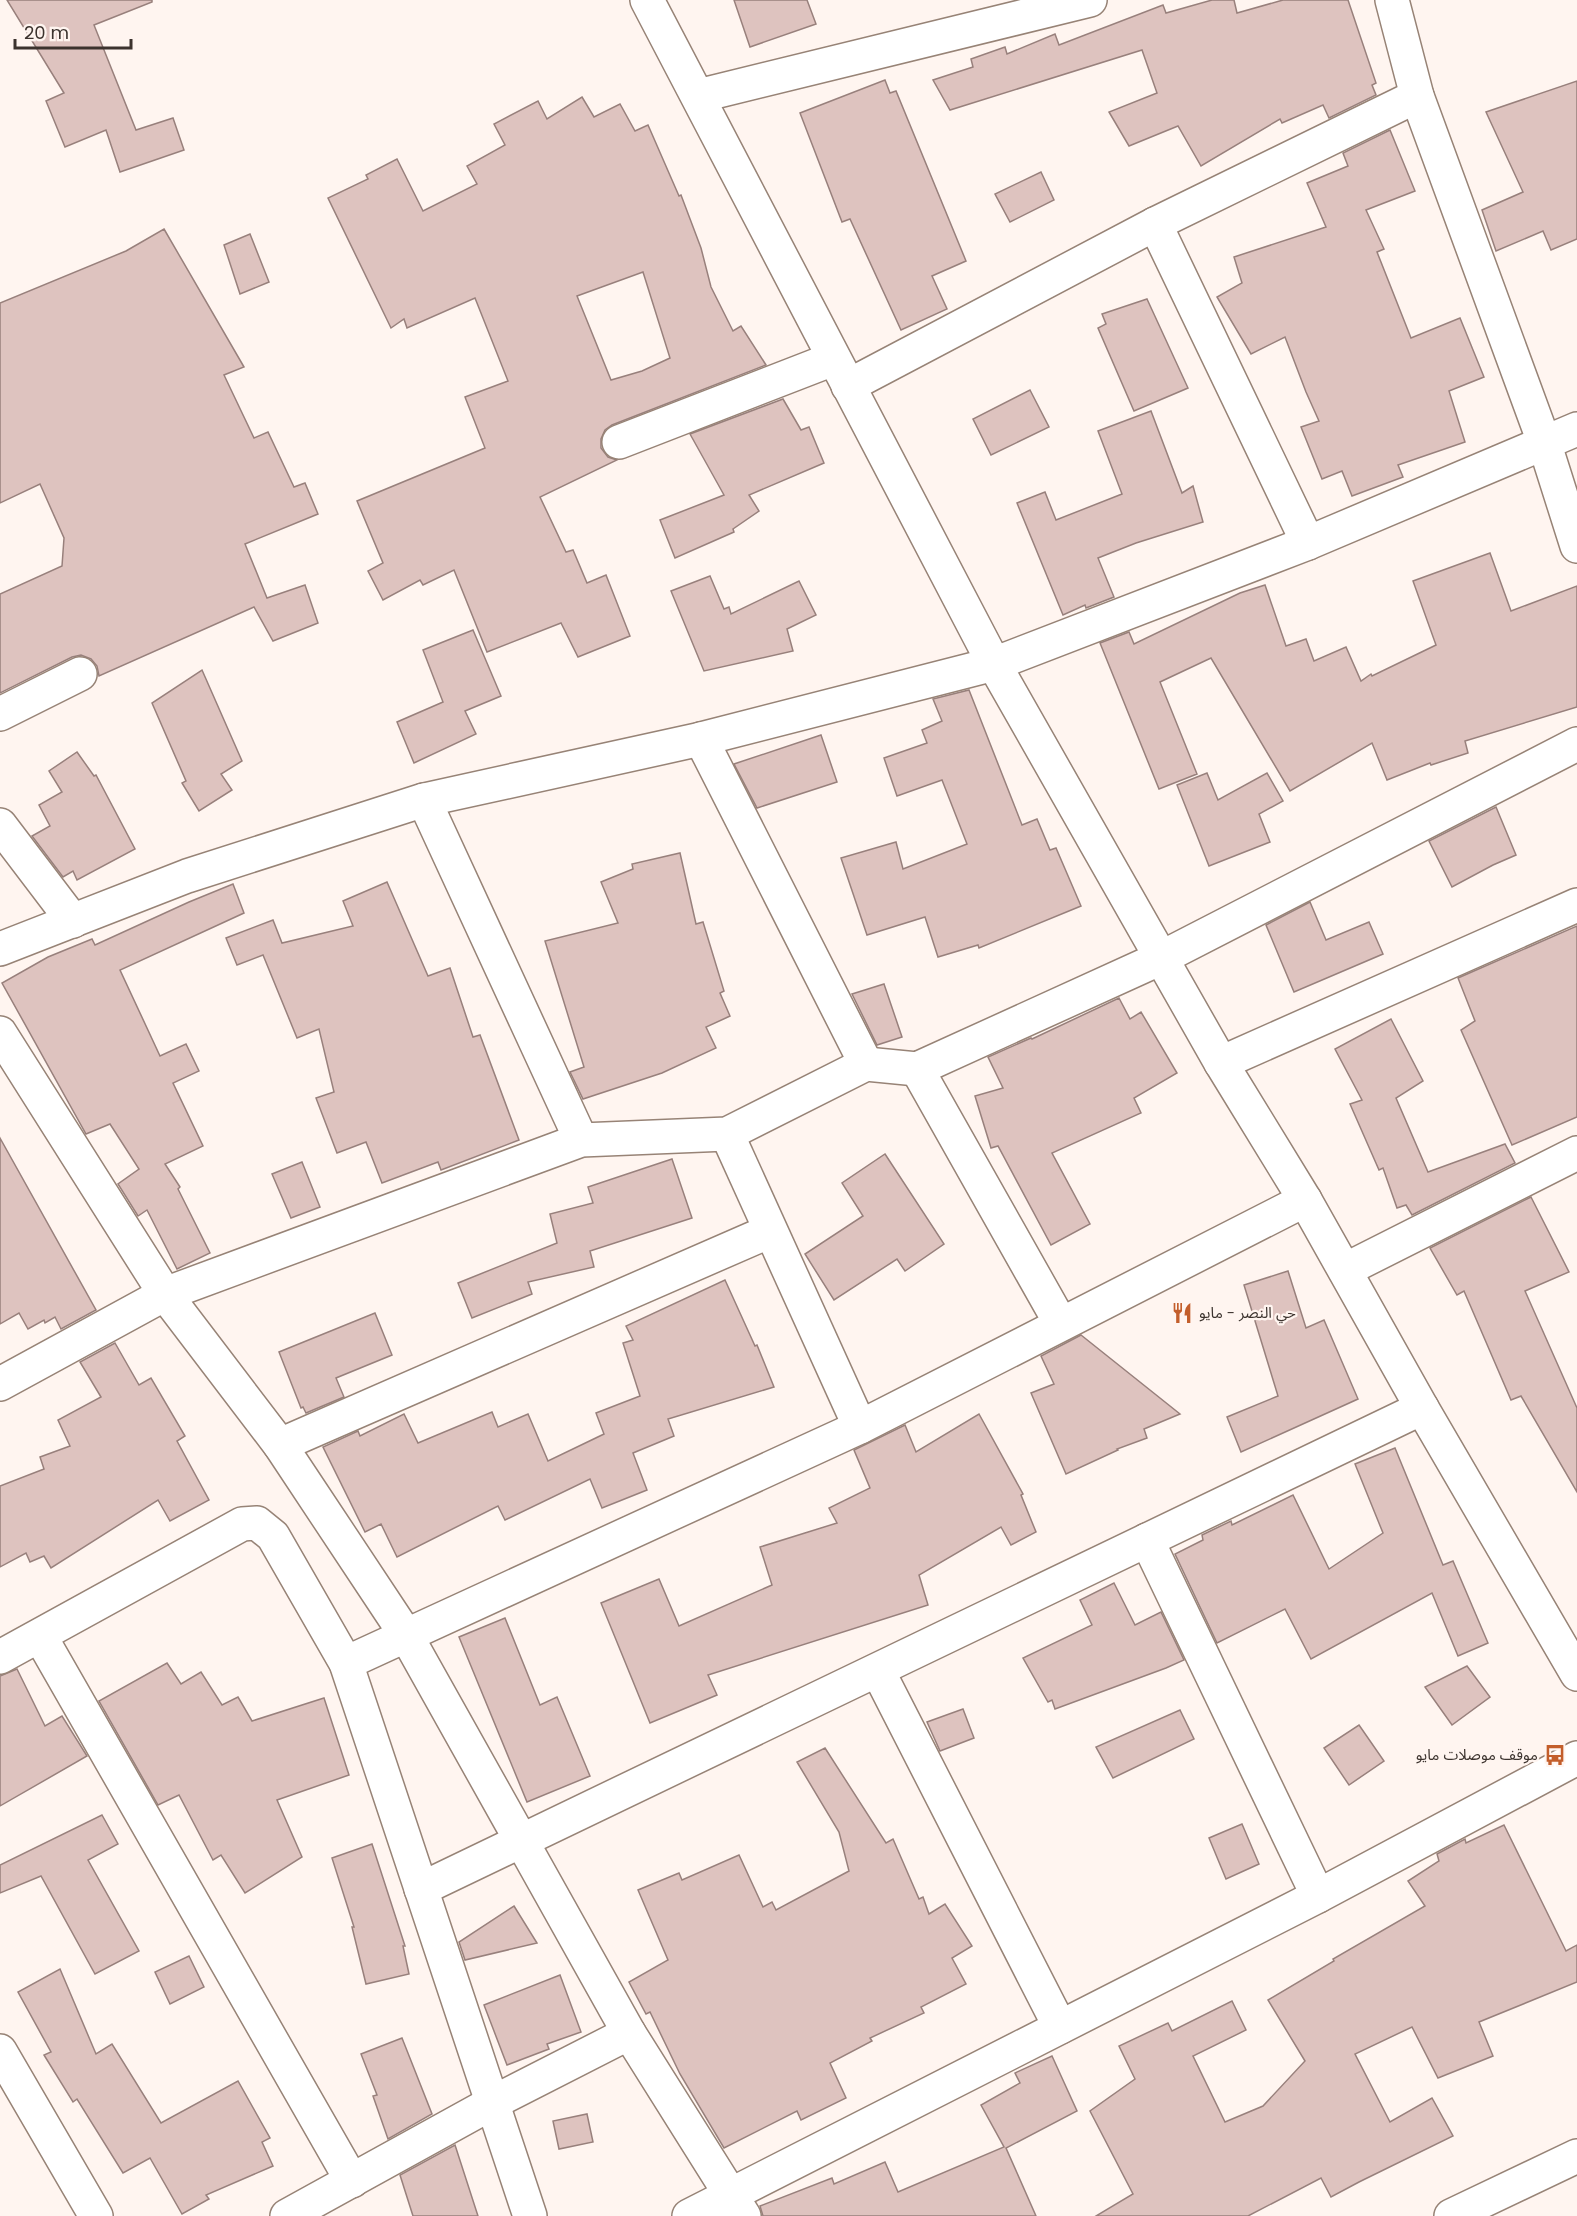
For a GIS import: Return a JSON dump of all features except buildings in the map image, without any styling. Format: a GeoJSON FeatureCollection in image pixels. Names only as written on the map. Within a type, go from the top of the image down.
{"type":"FeatureCollection","features":[{"type":"Feature","properties":{"kind":"street"},"geometry":{"type":"LineString","coordinates":[[647,0],[994,664],[1221,1063],[1305,1200],[1422,1408],[1577,1674]]}},
{"type":"Feature","properties":{"kind":"street"},"geometry":{"type":"LineString","coordinates":[[698,96],[1090,0]]}},
{"type":"Feature","properties":{"kind":"street"},"geometry":{"type":"LineString","coordinates":[[1392,0],[1417,96],[1544,442],[1577,546]]}},
{"type":"Feature","properties":{"kind":"street"},"geometry":{"type":"LineString","coordinates":[[619,442],[841,373],[1155,224],[1417,96]]}},
{"type":"Feature","properties":{"kind":"street"},"geometry":{"type":"LineString","coordinates":[[1155,224],[1308,543]]}},
{"type":"Feature","properties":{"kind":"street"},"geometry":{"type":"LineString","coordinates":[[0,950],[187,876],[424,800],[701,739],[994,664],[1308,543],[1577,429]]}},
{"type":"Feature","properties":{"kind":"street"},"geometry":{"type":"LineString","coordinates":[[0,714],[80,674]]}},
{"type":"Feature","properties":{"kind":"street"},"geometry":{"type":"LineString","coordinates":[[701,739],[866,1064]]}},
{"type":"Feature","properties":{"kind":"street"},"geometry":{"type":"LineString","coordinates":[[0,1384],[165,1294],[581,1140],[728,1134],[866,1064],[917,1069],[1161,958],[1577,744]]}},
{"type":"Feature","properties":{"kind":"street"},"geometry":{"type":"LineString","coordinates":[[424,800],[581,1140]]}},
{"type":"Feature","properties":{"kind":"street"},"geometry":{"type":"LineString","coordinates":[[0,825],[73,921]]}},
{"type":"Feature","properties":{"kind":"street"},"geometry":{"type":"LineString","coordinates":[[1221,1063],[1577,904]]}},
{"type":"Feature","properties":{"kind":"street"},"geometry":{"type":"LineString","coordinates":[[0,1033],[165,1294],[280,1445],[406,1635],[629,2033],[737,2206]]}},
{"type":"Feature","properties":{"kind":"street"},"geometry":{"type":"LineString","coordinates":[[917,1069],[1061,1324]]}},
{"type":"Feature","properties":{"kind":"street"},"geometry":{"type":"LineString","coordinates":[[728,1134],[860,1427]]}},
{"type":"Feature","properties":{"kind":"street"},"geometry":{"type":"LineString","coordinates":[[1345,1270],[1577,1154]]}},
{"type":"Feature","properties":{"kind":"street"},"geometry":{"type":"LineString","coordinates":[[345,1663],[860,1427],[1305,1200]]}},
{"type":"Feature","properties":{"kind":"street"},"geometry":{"type":"LineString","coordinates":[[280,1445],[770,1231]]}},
{"type":"Feature","properties":{"kind":"street"},"geometry":{"type":"LineString","coordinates":[[421,1889],[1422,1408]]}},
{"type":"Feature","properties":{"kind":"street"},"geometry":{"type":"LineString","coordinates":[[0,1657],[242,1524],[257,1524],[273,1536],[345,1663],[530,2216]]}},
{"type":"Feature","properties":{"kind":"street"},"geometry":{"type":"LineString","coordinates":[[1147,1540],[1318,1896]]}},
{"type":"Feature","properties":{"kind":"street"},"geometry":{"type":"LineString","coordinates":[[40,1636],[352,2181]]}},
{"type":"Feature","properties":{"kind":"street"},"geometry":{"type":"LineString","coordinates":[[878,1671],[1060,2027]]}},
{"type":"Feature","properties":{"kind":"street"},"geometry":{"type":"LineString","coordinates":[[689,2216],[737,2206],[1060,2027],[1318,1896],[1577,1758]]}},
{"type":"Feature","properties":{"kind":"street"},"geometry":{"type":"LineString","coordinates":[[287,2216],[492,2103],[629,2033]]}},
{"type":"Feature","properties":{"kind":"street"},"geometry":{"type":"LineString","coordinates":[[0,2051],[96,2216]]}},
{"type":"Feature","properties":{"kind":"street"},"geometry":{"type":"LineString","coordinates":[[1451,2216],[1577,2156]]}},
{"type":"Feature","properties":{"kind":"place","name":"حي النصر - مايو"},"geometry":{"type":"Point","coordinates":[1182,1313]}},
{"type":"Feature","properties":{"kind":"place","name":"موقف موصلات مايو"},"geometry":{"type":"Point","coordinates":[1555,1755]}}]}
